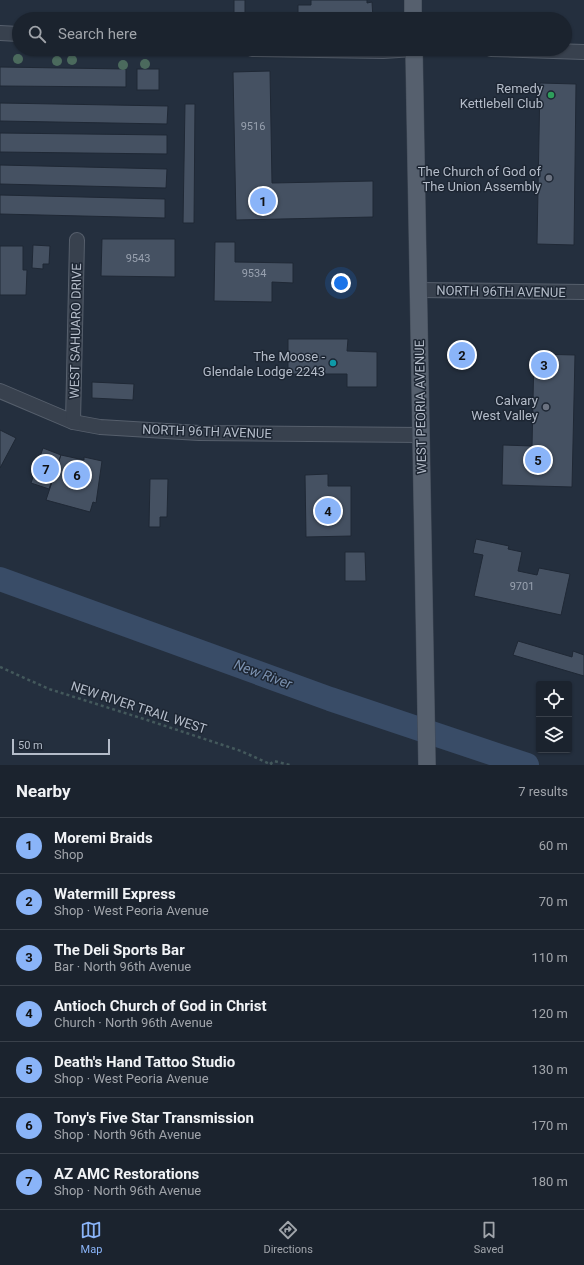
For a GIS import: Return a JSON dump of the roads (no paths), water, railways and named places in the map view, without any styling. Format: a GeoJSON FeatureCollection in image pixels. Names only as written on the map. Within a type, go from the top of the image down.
{"type":"FeatureCollection","features":[{"type":"Feature","properties":{"kind":"main road"},"geometry":{"type":"LineString","coordinates":[[413,0],[414,12]]}},
{"type":"Feature","properties":{"kind":"main road","name":"WEST PEORIA AVENUE"},"geometry":{"type":"LineString","coordinates":[[414,56],[427,765]]}},
{"type":"Feature","properties":{"kind":"street"},"geometry":{"type":"LineString","coordinates":[[0,33],[12,34]]}},
{"type":"Feature","properties":{"kind":"street"},"geometry":{"type":"LineString","coordinates":[[572,52],[584,52]]}},
{"type":"Feature","properties":{"kind":"street","name":"WEST SAHUARO DRIVE"},"geometry":{"type":"LineString","coordinates":[[73,422],[77,240]]}},
{"type":"Feature","properties":{"kind":"street","name":"NORTH 96TH AVENUE"},"geometry":{"type":"LineString","coordinates":[[418,290],[584,292]]}},
{"type":"Feature","properties":{"kind":"street","name":"NORTH 96TH AVENUE"},"geometry":{"type":"LineString","coordinates":[[0,391],[73,422],[100,427],[199,433],[421,435]]}},
{"type":"Feature","properties":{"kind":"waterway","name":"New River"},"geometry":{"type":"LineString","coordinates":[[0,579],[330,699],[527,765]]}},
{"type":"Feature","properties":{"kind":"place","name":"Remedy Kettlebell Club"},"geometry":{"type":"Point","coordinates":[551,95]}},
{"type":"Feature","properties":{"kind":"place","name":"The Church of God of The Union Assembly"},"geometry":{"type":"Point","coordinates":[549,178]}},
{"type":"Feature","properties":{"kind":"place","name":"Moremi Braids"},"geometry":{"type":"Point","coordinates":[263,201]}},
{"type":"Feature","properties":{"kind":"place","name":"Watermill Express"},"geometry":{"type":"Point","coordinates":[462,355]}},
{"type":"Feature","properties":{"kind":"place","name":"The Moose - Glendale Lodge 2243"},"geometry":{"type":"Point","coordinates":[333,363]}},
{"type":"Feature","properties":{"kind":"place","name":"The Deli Sports Bar"},"geometry":{"type":"Point","coordinates":[544,365]}},
{"type":"Feature","properties":{"kind":"place","name":"Calvary West Valley"},"geometry":{"type":"Point","coordinates":[546,407]}},
{"type":"Feature","properties":{"kind":"place","name":"Death's Hand Tattoo Studio"},"geometry":{"type":"Point","coordinates":[538,460]}},
{"type":"Feature","properties":{"kind":"place","name":"AZ AMC Restorations"},"geometry":{"type":"Point","coordinates":[46,469]}},
{"type":"Feature","properties":{"kind":"place","name":"Tony's Five Star Transmission"},"geometry":{"type":"Point","coordinates":[77,475]}},
{"type":"Feature","properties":{"kind":"place","name":"Antioch Church of God in Christ"},"geometry":{"type":"Point","coordinates":[328,511]}}]}
